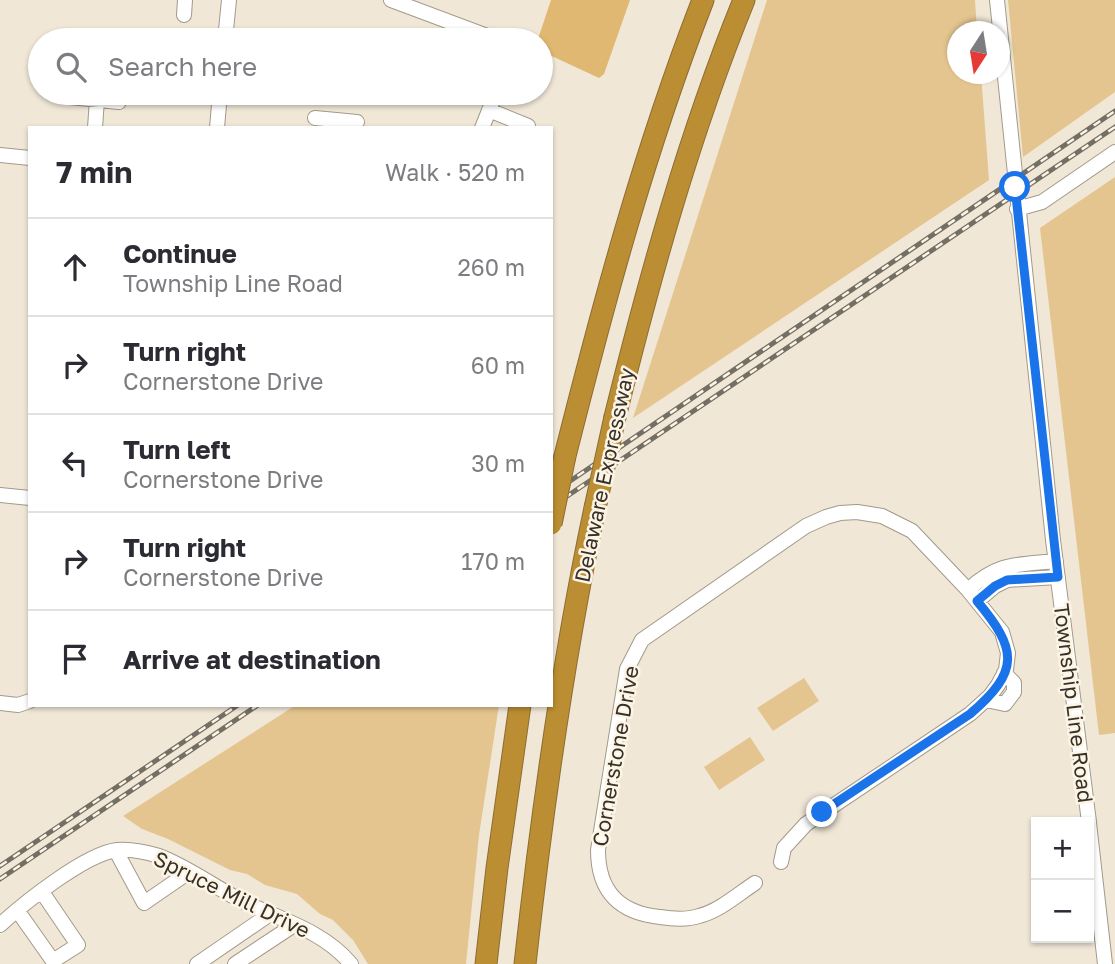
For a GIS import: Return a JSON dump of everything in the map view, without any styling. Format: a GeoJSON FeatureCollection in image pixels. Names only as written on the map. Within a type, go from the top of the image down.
{"type":"FeatureCollection","features":[{"type":"Feature","properties":{"kind":"highway","name":"Delaware Expressway"},"geometry":{"type":"LineString","coordinates":[[553,514],[597,329],[638,185],[703,0]]}},
{"type":"Feature","properties":{"kind":"highway","name":"Delaware Expressway"},"geometry":{"type":"LineString","coordinates":[[525,964],[549,770],[568,650],[615,417],[670,211],[744,0]]}},
{"type":"Feature","properties":{"kind":"highway"},"geometry":{"type":"LineString","coordinates":[[486,964],[520,707]]}},
{"type":"Feature","properties":{"kind":"street"},"geometry":{"type":"LineString","coordinates":[[226,28],[229,0]]}},
{"type":"Feature","properties":{"kind":"street"},"geometry":{"type":"LineString","coordinates":[[391,0],[466,28]]}},
{"type":"Feature","properties":{"kind":"street","name":"Township Line Road"},"geometry":{"type":"LineString","coordinates":[[997,0],[1056,561],[1088,817]]}},
{"type":"Feature","properties":{"kind":"street"},"geometry":{"type":"LineString","coordinates":[[95,126],[97,105]]}},
{"type":"Feature","properties":{"kind":"street"},"geometry":{"type":"LineString","coordinates":[[217,126],[219,105]]}},
{"type":"Feature","properties":{"kind":"street"},"geometry":{"type":"LineString","coordinates":[[483,126],[491,105]]}},
{"type":"Feature","properties":{"kind":"street"},"geometry":{"type":"LineString","coordinates":[[489,110],[528,126]]}},
{"type":"Feature","properties":{"kind":"street"},"geometry":{"type":"LineString","coordinates":[[315,118],[334,124],[356,122]]}},
{"type":"Feature","properties":{"kind":"street"},"geometry":{"type":"LineString","coordinates":[[1017,209],[1042,202],[1115,152]]}},
{"type":"Feature","properties":{"kind":"street"},"geometry":{"type":"LineString","coordinates":[[0,155],[28,158]]}},
{"type":"Feature","properties":{"kind":"street"},"geometry":{"type":"LineString","coordinates":[[0,495],[28,498]]}},
{"type":"Feature","properties":{"kind":"street","name":"Cornerstone Drive"},"geometry":{"type":"LineString","coordinates":[[754,883],[715,909],[695,917],[674,919],[652,917],[631,910],[617,901],[602,881],[598,850],[627,669],[638,645],[657,629],[806,526],[840,513],[872,513],[905,527],[921,539],[1002,632],[1008,658],[1004,673],[1014,683],[1014,692],[1005,704],[986,700],[970,714],[806,824],[784,848],[781,862]]}},
{"type":"Feature","properties":{"kind":"street"},"geometry":{"type":"LineString","coordinates":[[972,596],[991,572],[1001,568],[1056,561]]}},
{"type":"Feature","properties":{"kind":"street"},"geometry":{"type":"LineString","coordinates":[[972,596],[1007,580],[1058,577]]}},
{"type":"Feature","properties":{"kind":"street"},"geometry":{"type":"LineString","coordinates":[[0,703],[18,705],[28,702]]}},
{"type":"Feature","properties":{"kind":"street"},"geometry":{"type":"LineString","coordinates":[[0,925],[42,892],[96,857],[116,850],[144,903],[189,872]]}},
{"type":"Feature","properties":{"kind":"street","name":"Spruce Mill Drive"},"geometry":{"type":"LineString","coordinates":[[116,850],[148,853],[163,858],[330,944],[351,964]]}},
{"type":"Feature","properties":{"kind":"street","name":"Township Line Road"},"geometry":{"type":"LineString","coordinates":[[1094,867],[1105,964]]}},
{"type":"Feature","properties":{"kind":"street"},"geometry":{"type":"LineString","coordinates":[[17,910],[53,961],[78,945],[42,892]]}},
{"type":"Feature","properties":{"kind":"street"},"geometry":{"type":"LineString","coordinates":[[197,964],[270,914]]}},
{"type":"Feature","properties":{"kind":"street"},"geometry":{"type":"LineString","coordinates":[[236,964],[294,925]]}},
{"type":"Feature","properties":{"kind":"shaded area"},"geometry":{"type":"Polygon","coordinates":[[[551,0],[630,0],[604,74],[599,78],[553,57],[553,28],[542,28],[551,0]]]}},
{"type":"Feature","properties":{"kind":"shaded area"},"geometry":{"type":"Polygon","coordinates":[[[767,0],[975,0],[976,21],[947,21],[947,84],[982,84],[989,180],[633,418],[767,0]]]}},
{"type":"Feature","properties":{"kind":"shaded area"},"geometry":{"type":"Polygon","coordinates":[[[1008,0],[1115,0],[1115,92],[1023,157],[1008,0]]]}},
{"type":"Feature","properties":{"kind":"shaded area"},"geometry":{"type":"Polygon","coordinates":[[[1115,177],[1115,733],[1099,735],[1040,228],[1115,177]]]}},
{"type":"Feature","properties":{"kind":"shaded area"},"geometry":{"type":"Polygon","coordinates":[[[804,678],[819,701],[773,731],[757,708],[804,678]]]}},
{"type":"Feature","properties":{"kind":"shaded area"},"geometry":{"type":"Polygon","coordinates":[[[293,707],[499,707],[479,835],[466,964],[368,964],[353,940],[333,920],[320,914],[297,894],[265,885],[247,874],[230,870],[142,829],[123,816],[293,707]]]}},
{"type":"Feature","properties":{"kind":"shaded area"},"geometry":{"type":"Polygon","coordinates":[[[750,737],[765,760],[719,790],[704,767],[750,737]]]}},
{"type":"Feature","properties":{"kind":"railway"},"geometry":{"type":"LineString","coordinates":[[553,493],[1115,111]]}},
{"type":"Feature","properties":{"kind":"railway"},"geometry":{"type":"LineString","coordinates":[[553,506],[1115,127]]}},
{"type":"Feature","properties":{"kind":"railway"},"geometry":{"type":"LineString","coordinates":[[0,866],[235,707]]}},
{"type":"Feature","properties":{"kind":"railway"},"geometry":{"type":"LineString","coordinates":[[0,879],[255,707]]}},
{"type":"Feature","properties":{"kind":"route"},"geometry":{"type":"LineString","coordinates":[[822,812],[970,714],[999,685],[1006,670],[1006,644],[1002,632],[977,601],[1007,580],[1058,577],[1015,187]]}}]}
